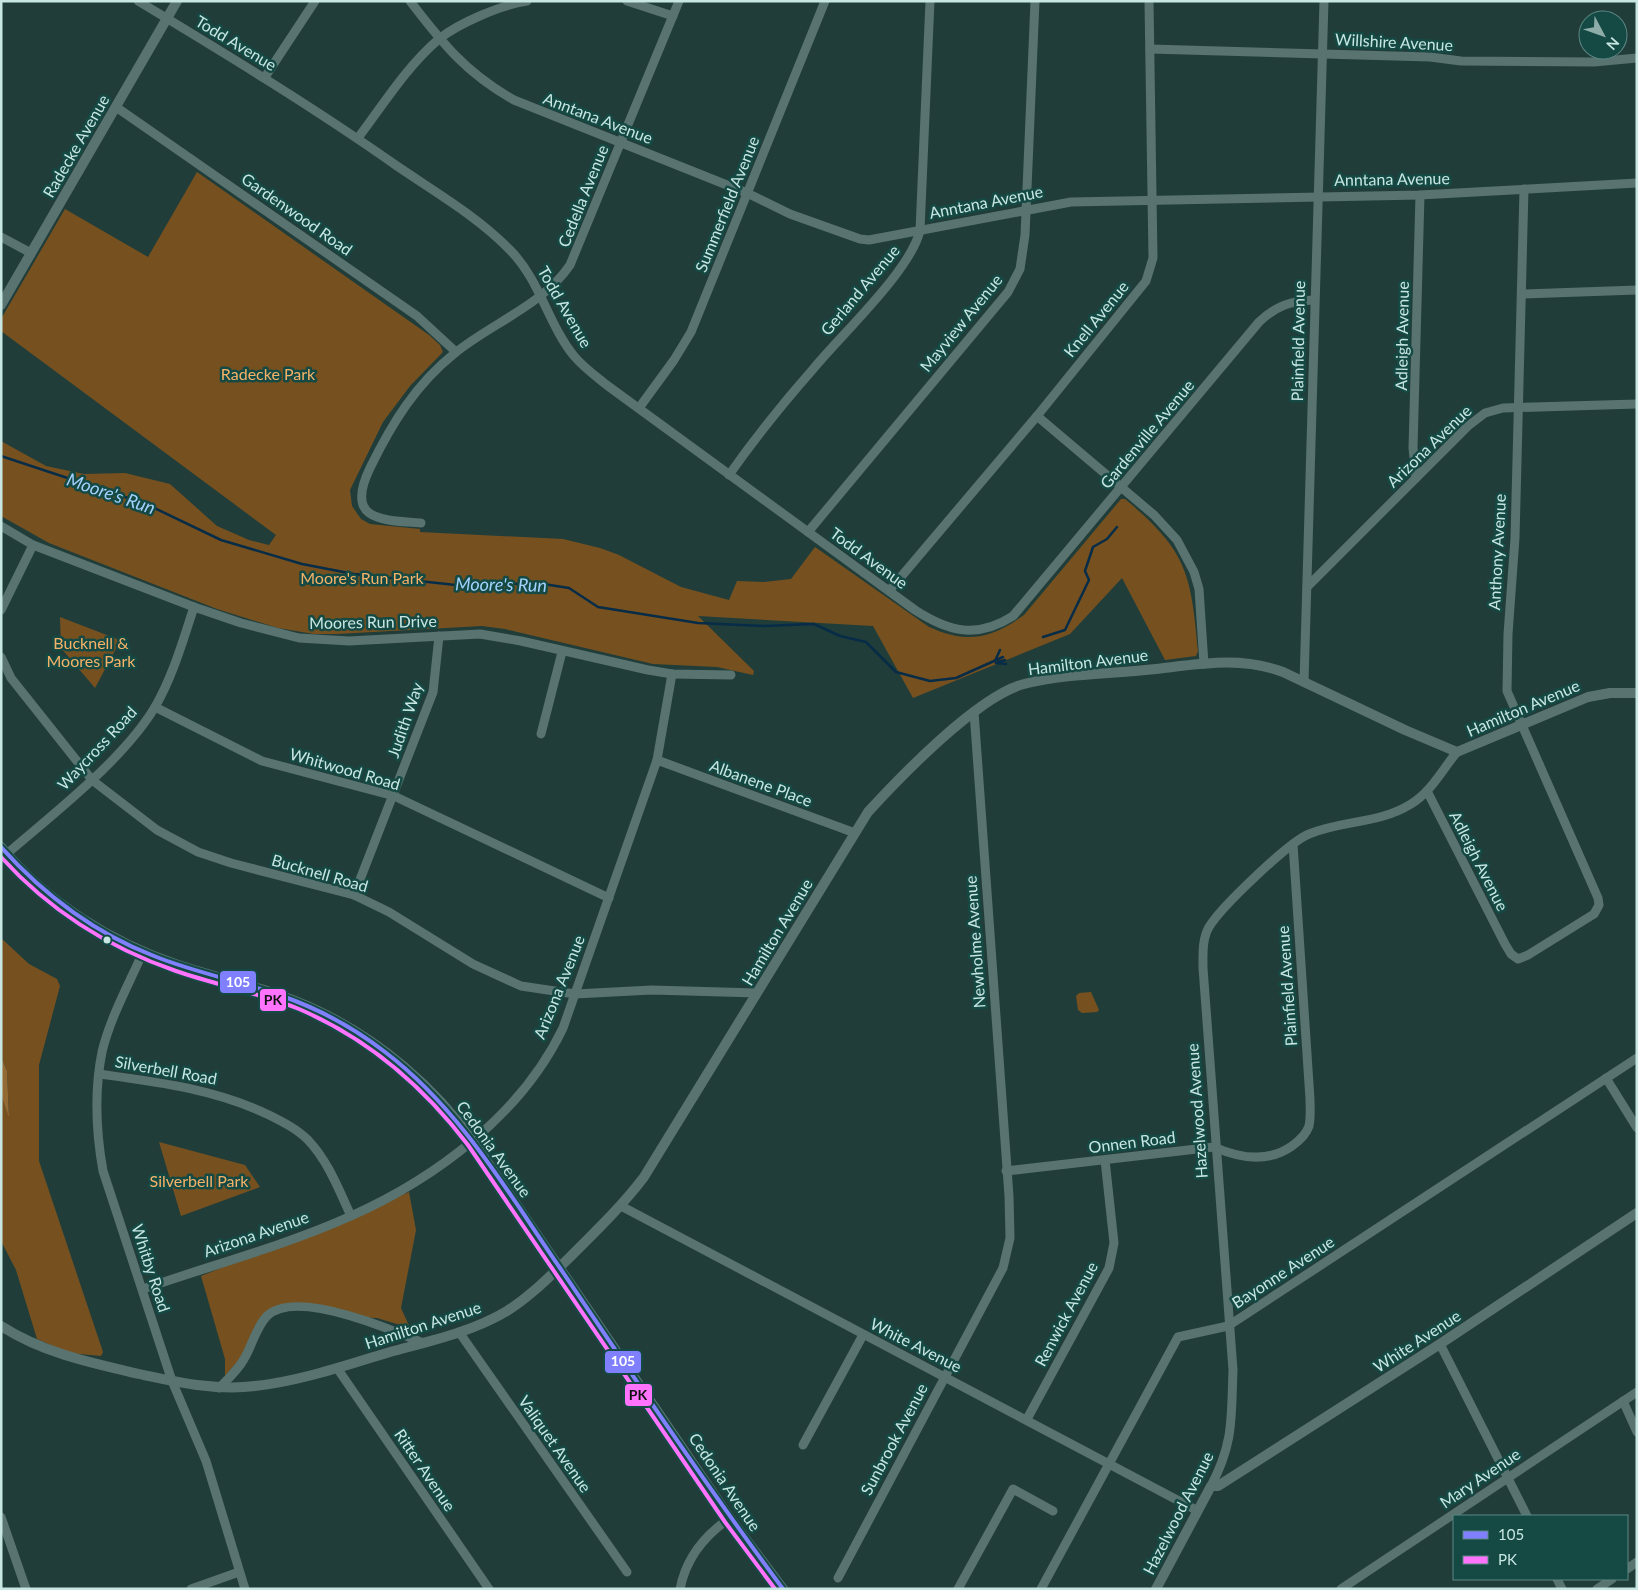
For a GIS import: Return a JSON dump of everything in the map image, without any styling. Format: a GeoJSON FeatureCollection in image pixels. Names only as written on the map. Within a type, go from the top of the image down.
{"type":"FeatureCollection","features":[{"type":"Feature","properties":{"kind":"street","name":"Todd Avenue"},"geometry":{"type":"LineString","coordinates":[[138,1],[265,77],[358,138],[494,235],[511,250],[527,270],[552,320],[574,356],[608,386],[889,591],[938,624],[956,629],[976,630],[991,628],[1008,620],[1018,612]]}},
{"type":"Feature","properties":{"kind":"street","name":"Radecke Avenue"},"geometry":{"type":"LineString","coordinates":[[1,305],[177,1]]}},
{"type":"Feature","properties":{"kind":"street"},"geometry":{"type":"LineString","coordinates":[[265,77],[315,1]]}},
{"type":"Feature","properties":{"kind":"street","name":"Anntana Avenue"},"geometry":{"type":"LineString","coordinates":[[410,1],[439,39],[473,73],[514,100],[747,193],[790,214],[860,239],[869,240],[1071,202],[1420,195],[1637,183]]}},
{"type":"Feature","properties":{"kind":"street"},"geometry":{"type":"LineString","coordinates":[[358,138],[411,69],[439,39],[479,17],[527,1]]}},
{"type":"Feature","properties":{"kind":"street"},"geometry":{"type":"LineString","coordinates":[[627,1],[673,16]]}},
{"type":"Feature","properties":{"kind":"street","name":"Cedella Avenue"},"geometry":{"type":"LineString","coordinates":[[421,523],[397,521],[371,514],[361,502],[360,495],[363,482],[384,439],[411,396],[456,352],[541,295],[560,279],[573,260],[679,1]]}},
{"type":"Feature","properties":{"kind":"street","name":"Summerfield Avenue"},"geometry":{"type":"LineString","coordinates":[[639,408],[674,360],[691,332],[825,1]]}},
{"type":"Feature","properties":{"kind":"street","name":"Gerland Avenue"},"geometry":{"type":"LineString","coordinates":[[729,475],[774,416],[908,259],[915,248],[920,230],[930,1]]}},
{"type":"Feature","properties":{"kind":"street","name":"Mayview Avenue"},"geometry":{"type":"LineString","coordinates":[[808,532],[1008,292],[1015,281],[1024,257],[1035,1]]}},
{"type":"Feature","properties":{"kind":"street","name":"Knell Avenue"},"geometry":{"type":"LineString","coordinates":[[889,591],[1037,416],[1146,281],[1153,258],[1149,1]]}},
{"type":"Feature","properties":{"kind":"street","name":"Plainfield Avenue"},"geometry":{"type":"LineString","coordinates":[[1304,682],[1324,1]]}},
{"type":"Feature","properties":{"kind":"street","name":"Willshire Avenue"},"geometry":{"type":"LineString","coordinates":[[1150,49],[1430,57],[1461,60],[1594,62],[1637,58]]}},
{"type":"Feature","properties":{"kind":"street","name":"Gardenwood Road"},"geometry":{"type":"LineString","coordinates":[[116,107],[417,316],[456,352]]}},
{"type":"Feature","properties":{"kind":"street","name":"Anthony Avenue"},"geometry":{"type":"LineString","coordinates":[[1505,944],[1515,958],[1518,959],[1528,955],[1594,914],[1599,905],[1598,898],[1507,691],[1506,680],[1515,538],[1524,189]]}},
{"type":"Feature","properties":{"kind":"street","name":"Adleigh Avenue"},"geometry":{"type":"LineString","coordinates":[[1416,478],[1413,448],[1420,195]]}},
{"type":"Feature","properties":{"kind":"street"},"geometry":{"type":"LineString","coordinates":[[1,237],[31,253]]}},
{"type":"Feature","properties":{"kind":"street"},"geometry":{"type":"LineString","coordinates":[[1522,294],[1637,290]]}},
{"type":"Feature","properties":{"kind":"street","name":"Gardenville Avenue"},"geometry":{"type":"LineString","coordinates":[[1018,612],[1270,312],[1291,302],[1314,300]]}},
{"type":"Feature","properties":{"kind":"street","name":"Arizona Avenue"},"geometry":{"type":"LineString","coordinates":[[1307,588],[1479,416],[1493,410],[1517,408],[1637,404]]}},
{"type":"Feature","properties":{"kind":"street"},"geometry":{"type":"LineString","coordinates":[[1037,416],[1166,526],[1177,540],[1194,572],[1199,589],[1204,664]]}},
{"type":"Feature","properties":{"kind":"street","name":"Moores Run Drive"},"geometry":{"type":"LineString","coordinates":[[1,526],[33,545],[194,607],[249,625],[299,638],[349,640],[480,634],[672,674],[731,675]]}},
{"type":"Feature","properties":{"kind":"street"},"geometry":{"type":"LineString","coordinates":[[1,610],[33,545]]}},
{"type":"Feature","properties":{"kind":"street","name":"Waycross Road"},"geometry":{"type":"LineString","coordinates":[[3,853],[92,780],[128,742],[155,706],[173,667],[194,607]]}},
{"type":"Feature","properties":{"kind":"street","name":"Judith Way"},"geometry":{"type":"LineString","coordinates":[[354,895],[434,689],[439,636]]}},
{"type":"Feature","properties":{"kind":"street"},"geometry":{"type":"LineString","coordinates":[[541,734],[562,652]]}},
{"type":"Feature","properties":{"kind":"street","name":"Bucknell Road"},"geometry":{"type":"LineString","coordinates":[[1,657],[11,678],[92,780],[157,830],[198,852],[232,864],[354,895],[389,912],[447,950],[496,976],[521,986],[575,994],[652,990],[757,993]]}},
{"type":"Feature","properties":{"kind":"street","name":"Hamilton Avenue"},"geometry":{"type":"LineString","coordinates":[[1,1326],[30,1342],[80,1360],[172,1381],[219,1388],[271,1384],[337,1368],[460,1332],[507,1311],[535,1290],[621,1206],[655,1160],[868,812],[886,792],[974,712],[998,696],[1024,684],[1226,661],[1262,665],[1304,682],[1405,730],[1457,752],[1594,696],[1637,692]]}},
{"type":"Feature","properties":{"kind":"street","name":"Arizona Avenue"},"geometry":{"type":"LineString","coordinates":[[143,1289],[351,1216],[409,1184],[473,1141],[518,1094],[542,1064],[563,1028],[657,760],[672,674]]}},
{"type":"Feature","properties":{"kind":"street","name":"Whitwood Road"},"geometry":{"type":"LineString","coordinates":[[155,706],[262,761],[394,796],[609,898]]}},
{"type":"Feature","properties":{"kind":"street","name":"Newholme Avenue"},"geometry":{"type":"LineString","coordinates":[[974,712],[1006,1171]]}},
{"type":"Feature","properties":{"kind":"street","name":"Hazelwood Avenue"},"geometry":{"type":"LineString","coordinates":[[1156,1589],[1223,1462],[1231,1434],[1232,1370],[1214,1147],[1203,968],[1205,935],[1216,917],[1293,844],[1310,833],[1376,820],[1409,805],[1427,791],[1457,752]]}},
{"type":"Feature","properties":{"kind":"street","name":"Albanene Place"},"geometry":{"type":"LineString","coordinates":[[657,760],[855,833]]}},
{"type":"Feature","properties":{"kind":"street","name":"Adleigh Avenue"},"geometry":{"type":"LineString","coordinates":[[1427,791],[1505,944]]}},
{"type":"Feature","properties":{"kind":"street","name":"Plainfield Avenue"},"geometry":{"type":"LineString","coordinates":[[1293,844],[1309,1091],[1308,1127]]}},
{"type":"Feature","properties":{"kind":"street","name":"Cedonia Avenue"},"geometry":{"type":"LineString","coordinates":[[3,853],[66,906],[112,937],[143,952],[280,995],[338,1021],[382,1049],[407,1070],[447,1108],[473,1141],[730,1518],[783,1589]]}},
{"type":"Feature","properties":{"kind":"street","name":"Whitby Road"},"geometry":{"type":"LineString","coordinates":[[143,952],[106,1040],[99,1074],[97,1117],[103,1171],[172,1381],[206,1461],[245,1589]]}},
{"type":"Feature","properties":{"kind":"street","name":"Bayonne Avenue"},"geometry":{"type":"LineString","coordinates":[[1041,1589],[1107,1464],[1178,1337],[1228,1326],[1637,1058]]}},
{"type":"Feature","properties":{"kind":"street","name":"Silverbell Road"},"geometry":{"type":"LineString","coordinates":[[99,1074],[183,1086],[216,1094],[283,1122],[301,1134],[317,1150],[334,1178],[351,1216]]}},
{"type":"Feature","properties":{"kind":"street"},"geometry":{"type":"LineString","coordinates":[[1606,1078],[1637,1128]]}},
{"type":"Feature","properties":{"kind":"street","name":"Onnen Road"},"geometry":{"type":"LineString","coordinates":[[1006,1171],[1214,1147],[1242,1156],[1267,1156],[1278,1154],[1296,1143],[1308,1127]]}},
{"type":"Feature","properties":{"kind":"street","name":"Renwick Avenue"},"geometry":{"type":"LineString","coordinates":[[1027,1419],[1109,1268],[1114,1243],[1105,1160]]}},
{"type":"Feature","properties":{"kind":"street","name":"Sunbrook Avenue"},"geometry":{"type":"LineString","coordinates":[[838,1578],[1003,1268],[1009,1251],[1010,1221],[1006,1171]]}},
{"type":"Feature","properties":{"kind":"street","name":"White Avenue"},"geometry":{"type":"LineString","coordinates":[[621,1206],[1198,1511]]}},
{"type":"Feature","properties":{"kind":"street","name":"White Avenue"},"geometry":{"type":"LineString","coordinates":[[1211,1486],[1218,1486],[1440,1344],[1637,1213]]}},
{"type":"Feature","properties":{"kind":"street"},"geometry":{"type":"LineString","coordinates":[[219,1388],[244,1359],[268,1315],[283,1308],[334,1311],[388,1327],[423,1343]]}},
{"type":"Feature","properties":{"kind":"street","name":"Valiquet Avenue"},"geometry":{"type":"LineString","coordinates":[[460,1332],[627,1572]]}},
{"type":"Feature","properties":{"kind":"street"},"geometry":{"type":"LineString","coordinates":[[803,1445],[863,1335]]}},
{"type":"Feature","properties":{"kind":"street"},"geometry":{"type":"LineString","coordinates":[[1440,1344],[1527,1515]]}},
{"type":"Feature","properties":{"kind":"street","name":"Ritter Avenue"},"geometry":{"type":"LineString","coordinates":[[337,1368],[489,1589]]}},
{"type":"Feature","properties":{"kind":"street","name":"Mary Avenue"},"geometry":{"type":"LineString","coordinates":[[1341,1589],[1637,1392]]}},
{"type":"Feature","properties":{"kind":"street"},"geometry":{"type":"LineString","coordinates":[[1623,1401],[1637,1432]]}},
{"type":"Feature","properties":{"kind":"street"},"geometry":{"type":"LineString","coordinates":[[958,1589],[1013,1489],[1053,1511]]}},
{"type":"Feature","properties":{"kind":"street"},"geometry":{"type":"LineString","coordinates":[[1,1517],[26,1589]]}},
{"type":"Feature","properties":{"kind":"street"},"geometry":{"type":"LineString","coordinates":[[680,1589],[683,1575],[695,1551],[712,1532],[730,1518]]}},
{"type":"Feature","properties":{"kind":"street"},"geometry":{"type":"LineString","coordinates":[[191,1589],[239,1572]]}},
{"type":"Feature","properties":{"kind":"street"},"geometry":{"type":"LineString","coordinates":[[1597,1589],[1610,1580]]}},
{"type":"Feature","properties":{"kind":"green space"},"geometry":{"type":"Polygon","coordinates":[[[197,172],[429,335],[440,345],[443,352],[410,386],[383,422],[350,490],[352,506],[361,519],[370,524],[420,529],[420,532],[563,539],[600,548],[619,555],[681,587],[729,600],[737,581],[764,582],[791,579],[815,547],[929,627],[955,636],[967,637],[989,634],[1024,615],[1121,499],[1125,499],[1162,534],[1182,565],[1192,602],[1198,651],[1196,656],[1165,660],[1122,578],[1070,634],[913,698],[873,626],[698,616],[754,671],[753,675],[717,667],[653,664],[505,629],[482,626],[314,634],[278,628],[217,609],[49,543],[1,516],[1,441],[46,466],[84,474],[125,473],[170,484],[217,526],[249,540],[269,545],[276,535],[1,331],[1,319],[65,209],[148,257],[197,172]]]}},
{"type":"Feature","properties":{"kind":"green space","name":"Bucknell & Moores Park"},"geometry":{"type":"Polygon","coordinates":[[[60,617],[117,639],[119,643],[95,688],[61,648],[60,617]]]}},
{"type":"Feature","properties":{"kind":"green space"},"geometry":{"type":"Polygon","coordinates":[[[1,938],[29,964],[57,979],[60,986],[39,1065],[39,1161],[103,1352],[101,1356],[69,1353],[37,1339],[16,1270],[1,1241],[1,1095],[9,1115],[7,1071],[1,1056],[1,938]]]}},
{"type":"Feature","properties":{"kind":"green space"},"geometry":{"type":"Polygon","coordinates":[[[1091,992],[1099,1010],[1097,1012],[1082,1013],[1078,1010],[1076,996],[1079,993],[1091,992]]]}},
{"type":"Feature","properties":{"kind":"green space","name":"Silverbell Park"},"geometry":{"type":"Polygon","coordinates":[[[159,1142],[245,1165],[260,1187],[181,1216],[159,1142]]]}},
{"type":"Feature","properties":{"kind":"green space"},"geometry":{"type":"Polygon","coordinates":[[[409,1192],[416,1230],[401,1308],[410,1328],[377,1318],[345,1317],[288,1305],[256,1325],[241,1358],[225,1376],[225,1359],[201,1276],[409,1192]]]}},
{"type":"Feature","properties":{"kind":"shaded area"},"geometry":{"type":"Polygon","coordinates":[[[1,1056],[7,1071],[9,1117],[1,1095],[1,1056]]]}},
{"type":"Feature","properties":{"kind":"waterway","name":"Moore's Run"},"geometry":{"type":"LineString","coordinates":[[1,456],[146,504],[221,540],[302,564],[354,574],[465,586],[537,583],[569,588],[598,607],[698,623],[764,626],[814,624],[840,636],[866,642],[896,672],[930,681],[956,678],[1003,657]]}},
{"type":"Feature","properties":{"kind":"waterway"},"geometry":{"type":"LineString","coordinates":[[1043,637],[1065,630],[1089,580],[1085,571],[1093,547],[1107,539],[1117,527]]}},
{"type":"Feature","properties":{"kind":"waterway","name":"Moore's Run"},"geometry":{"type":"LineString","coordinates":[[995,661],[1000,650]]}},
{"type":"Feature","properties":{"kind":"waterway","name":"Moore's Run"},"geometry":{"type":"LineString","coordinates":[[998,662],[1005,660]]}},
{"type":"Feature","properties":{"kind":"waterway","name":"Moore's Run"},"geometry":{"type":"LineString","coordinates":[[996,663],[1006,664]]}},
{"type":"Feature","properties":{"kind":"transit line","name":"105"},"geometry":{"type":"LineString","coordinates":[[1,847],[53,897],[111,936],[132,947],[170,962],[296,1001],[336,1020],[361,1035],[412,1074],[437,1099],[481,1152],[697,1470],[783,1589]]}},
{"type":"Feature","properties":{"kind":"transit line","name":"PK"},"geometry":{"type":"LineString","coordinates":[[1,857],[39,894],[81,925],[104,939],[151,962],[176,971],[269,998],[299,1009],[348,1034],[370,1049],[413,1084],[451,1123],[468,1145],[725,1522],[775,1589]]}},
{"type":"Feature","properties":{"kind":"park label","name":"Radecke Park"},"geometry":{"type":"Point","coordinates":[268,374]}},
{"type":"Feature","properties":{"kind":"park label","name":"Moore's Run Park"},"geometry":{"type":"Point","coordinates":[362,578]}}]}
